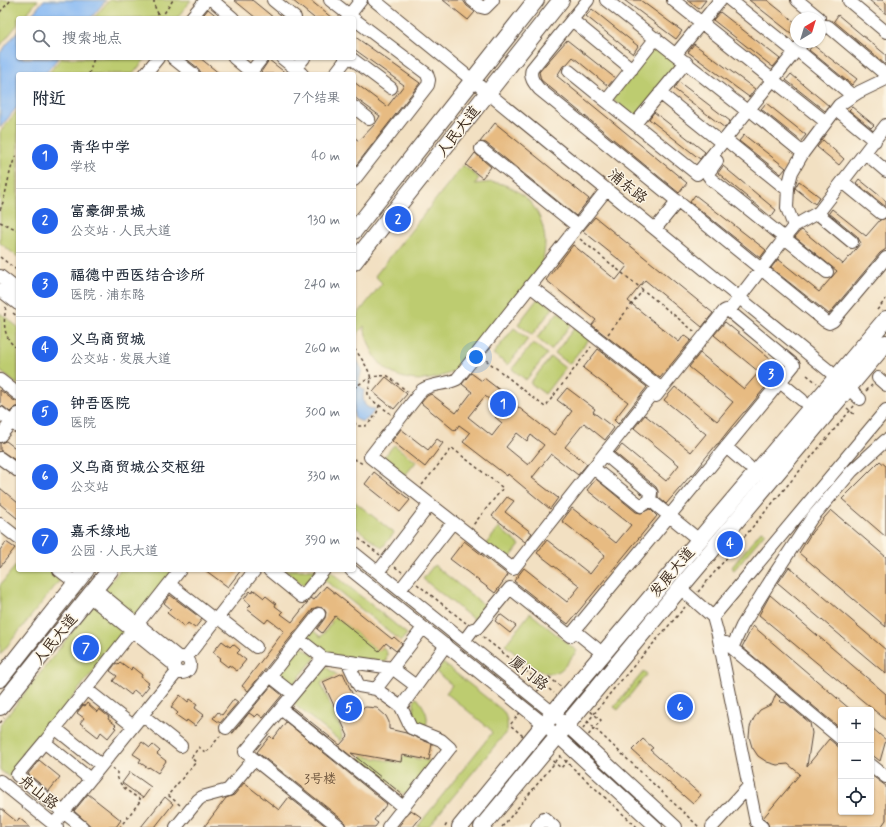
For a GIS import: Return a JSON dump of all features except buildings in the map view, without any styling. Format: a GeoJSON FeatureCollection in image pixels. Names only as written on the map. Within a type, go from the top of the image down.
{"type":"FeatureCollection","features":[{"type":"Feature","properties":{"kind":"main road","name":"人民大道"},"geometry":{"type":"LineString","coordinates":[[356,225],[536,0]]}},
{"type":"Feature","properties":{"kind":"main road","name":"人民大道"},"geometry":{"type":"LineString","coordinates":[[356,259],[561,0]]}},
{"type":"Feature","properties":{"kind":"main road","name":"发展大道"},"geometry":{"type":"LineString","coordinates":[[482,827],[680,588],[843,382],[886,319]]}},
{"type":"Feature","properties":{"kind":"main road","name":"发展大道"},"geometry":{"type":"LineString","coordinates":[[460,827],[549,718],[699,540],[843,382],[886,343]]}},
{"type":"Feature","properties":{"kind":"main road","name":"人民大道"},"geometry":{"type":"LineString","coordinates":[[0,707],[108,572]]}},
{"type":"Feature","properties":{"kind":"main road","name":"人民大道"},"geometry":{"type":"LineString","coordinates":[[0,679],[79,575]]}},
{"type":"Feature","properties":{"kind":"street"},"geometry":{"type":"LineString","coordinates":[[193,16],[206,0]]}},
{"type":"Feature","properties":{"kind":"street"},"geometry":{"type":"LineString","coordinates":[[212,0],[232,16]]}},
{"type":"Feature","properties":{"kind":"street"},"geometry":{"type":"LineString","coordinates":[[273,0],[293,16]]}},
{"type":"Feature","properties":{"kind":"street"},"geometry":{"type":"LineString","coordinates":[[330,0],[349,16]]}},
{"type":"Feature","properties":{"kind":"street"},"geometry":{"type":"LineString","coordinates":[[352,16],[361,0]]}},
{"type":"Feature","properties":{"kind":"street","name":"浦东路"},"geometry":{"type":"LineString","coordinates":[[374,0],[473,79],[843,382],[860,399]]}},
{"type":"Feature","properties":{"kind":"street"},"geometry":{"type":"LineString","coordinates":[[472,0],[481,7],[485,8],[493,0]]}},
{"type":"Feature","properties":{"kind":"street"},"geometry":{"type":"LineString","coordinates":[[588,0],[532,69],[531,73],[534,82],[539,88],[761,269],[829,322],[833,322],[886,258]]}},
{"type":"Feature","properties":{"kind":"street"},"geometry":{"type":"LineString","coordinates":[[606,0],[803,153]]}},
{"type":"Feature","properties":{"kind":"street"},"geometry":{"type":"LineString","coordinates":[[673,0],[826,122]]}},
{"type":"Feature","properties":{"kind":"street"},"geometry":{"type":"LineString","coordinates":[[635,124],[660,93],[702,23],[720,0]]}},
{"type":"Feature","properties":{"kind":"street"},"geometry":{"type":"LineString","coordinates":[[730,0],[800,49],[853,96]]}},
{"type":"Feature","properties":{"kind":"street"},"geometry":{"type":"LineString","coordinates":[[797,0],[812,12]]}},
{"type":"Feature","properties":{"kind":"street"},"geometry":{"type":"LineString","coordinates":[[849,1],[886,32]]}},
{"type":"Feature","properties":{"kind":"street"},"geometry":{"type":"LineString","coordinates":[[572,20],[632,69]]}},
{"type":"Feature","properties":{"kind":"street"},"geometry":{"type":"LineString","coordinates":[[356,22],[427,74],[429,80],[428,85],[356,177]]}},
{"type":"Feature","properties":{"kind":"street"},"geometry":{"type":"LineString","coordinates":[[826,26],[829,26],[886,75]]}},
{"type":"Feature","properties":{"kind":"street"},"geometry":{"type":"LineString","coordinates":[[606,101],[656,38]]}},
{"type":"Feature","properties":{"kind":"street"},"geometry":{"type":"LineString","coordinates":[[569,71],[697,174],[726,144],[776,82],[800,49]]}},
{"type":"Feature","properties":{"kind":"street"},"geometry":{"type":"LineString","coordinates":[[147,72],[156,60]]}},
{"type":"Feature","properties":{"kind":"street"},"geometry":{"type":"LineString","coordinates":[[176,60],[190,72]]}},
{"type":"Feature","properties":{"kind":"street"},"geometry":{"type":"LineString","coordinates":[[236,60],[251,72]]}},
{"type":"Feature","properties":{"kind":"street"},"geometry":{"type":"LineString","coordinates":[[253,72],[261,60]]}},
{"type":"Feature","properties":{"kind":"street"},"geometry":{"type":"LineString","coordinates":[[285,60],[299,71],[303,60]]}},
{"type":"Feature","properties":{"kind":"street"},"geometry":{"type":"LineString","coordinates":[[337,72],[345,60]]}},
{"type":"Feature","properties":{"kind":"street"},"geometry":{"type":"LineString","coordinates":[[354,60],[391,88]]}},
{"type":"Feature","properties":{"kind":"street"},"geometry":{"type":"LineString","coordinates":[[794,226],[788,208],[788,190],[792,172],[803,153],[836,109],[853,96],[886,79]]}},
{"type":"Feature","properties":{"kind":"street"},"geometry":{"type":"LineString","coordinates":[[660,93],[788,190]]}},
{"type":"Feature","properties":{"kind":"street"},"geometry":{"type":"LineString","coordinates":[[356,109],[369,119]]}},
{"type":"Feature","properties":{"kind":"street"},"geometry":{"type":"LineString","coordinates":[[836,109],[875,141]]}},
{"type":"Feature","properties":{"kind":"street"},"geometry":{"type":"LineString","coordinates":[[729,312],[794,226],[817,213],[843,182],[886,125]]}},
{"type":"Feature","properties":{"kind":"street"},"geometry":{"type":"LineString","coordinates":[[726,144],[709,172],[708,175],[710,179],[827,272]]}},
{"type":"Feature","properties":{"kind":"street"},"geometry":{"type":"LineString","coordinates":[[481,149],[575,230]]}},
{"type":"Feature","properties":{"kind":"street"},"geometry":{"type":"LineString","coordinates":[[865,153],[886,171]]}},
{"type":"Feature","properties":{"kind":"street"},"geometry":{"type":"LineString","coordinates":[[843,182],[881,213]]}},
{"type":"Feature","properties":{"kind":"street"},"geometry":{"type":"LineString","coordinates":[[530,286],[658,386],[513,569],[370,457],[422,390],[427,387],[451,382],[457,379],[530,286],[607,189]]}},
{"type":"Feature","properties":{"kind":"street"},"geometry":{"type":"LineString","coordinates":[[655,229],[678,201]]}},
{"type":"Feature","properties":{"kind":"street"},"geometry":{"type":"LineString","coordinates":[[817,213],[852,242]]}},
{"type":"Feature","properties":{"kind":"street"},"geometry":{"type":"LineString","coordinates":[[0,276],[16,288]]}},
{"type":"Feature","properties":{"kind":"street"},"geometry":{"type":"LineString","coordinates":[[0,290],[16,302]]}},
{"type":"Feature","properties":{"kind":"street"},"geometry":{"type":"LineString","coordinates":[[464,641],[473,629],[477,628],[510,588],[511,579],[724,311],[726,310],[729,312],[794,365],[570,636],[510,588]]}},
{"type":"Feature","properties":{"kind":"street"},"geometry":{"type":"LineString","coordinates":[[0,380],[16,392]]}},
{"type":"Feature","properties":{"kind":"street"},"geometry":{"type":"LineString","coordinates":[[780,382],[802,400]]}},
{"type":"Feature","properties":{"kind":"street"},"geometry":{"type":"LineString","coordinates":[[713,617],[886,410]]}},
{"type":"Feature","properties":{"kind":"street"},"geometry":{"type":"LineString","coordinates":[[0,412],[16,421],[0,436]]}},
{"type":"Feature","properties":{"kind":"street"},"geometry":{"type":"LineString","coordinates":[[732,648],[742,626],[811,519],[852,471],[886,440]]}},
{"type":"Feature","properties":{"kind":"street"},"geometry":{"type":"LineString","coordinates":[[726,447],[748,466]]}},
{"type":"Feature","properties":{"kind":"street"},"geometry":{"type":"LineString","coordinates":[[597,471],[641,506],[650,500],[651,493],[608,457]]}},
{"type":"Feature","properties":{"kind":"street"},"geometry":{"type":"LineString","coordinates":[[0,458],[16,470]]}},
{"type":"Feature","properties":{"kind":"street"},"geometry":{"type":"LineString","coordinates":[[650,500],[699,540]]}},
{"type":"Feature","properties":{"kind":"street"},"geometry":{"type":"LineString","coordinates":[[378,572],[430,504]]}},
{"type":"Feature","properties":{"kind":"street"},"geometry":{"type":"LineString","coordinates":[[0,514],[16,526]]}},
{"type":"Feature","properties":{"kind":"street"},"geometry":{"type":"LineString","coordinates":[[400,590],[454,522]]}},
{"type":"Feature","properties":{"kind":"street"},"geometry":{"type":"LineString","coordinates":[[0,524],[16,536]]}},
{"type":"Feature","properties":{"kind":"street","name":"厦门路"},"geometry":{"type":"LineString","coordinates":[[356,555],[464,641],[549,718],[558,736],[656,827]]}},
{"type":"Feature","properties":{"kind":"street"},"geometry":{"type":"LineString","coordinates":[[67,572],[79,575]]}},
{"type":"Feature","properties":{"kind":"street"},"geometry":{"type":"LineString","coordinates":[[82,827],[17,775],[178,572]]}},
{"type":"Feature","properties":{"kind":"street"},"geometry":{"type":"LineString","coordinates":[[56,826],[63,812],[133,726],[179,663],[217,619],[253,572]]}},
{"type":"Feature","properties":{"kind":"street"},"geometry":{"type":"LineString","coordinates":[[271,572],[302,597],[322,572]]}},
{"type":"Feature","properties":{"kind":"street","name":"厦门路"},"geometry":{"type":"LineString","coordinates":[[347,572],[549,718]]}},
{"type":"Feature","properties":{"kind":"street"},"geometry":{"type":"LineString","coordinates":[[169,584],[256,647]]}},
{"type":"Feature","properties":{"kind":"street"},"geometry":{"type":"LineString","coordinates":[[680,588],[713,617],[756,822],[762,827]]}},
{"type":"Feature","properties":{"kind":"street"},"geometry":{"type":"LineString","coordinates":[[92,592],[179,663]]}},
{"type":"Feature","properties":{"kind":"street"},"geometry":{"type":"LineString","coordinates":[[226,728],[270,676],[319,614]]}},
{"type":"Feature","properties":{"kind":"street"},"geometry":{"type":"LineString","coordinates":[[376,689],[423,628]]}},
{"type":"Feature","properties":{"kind":"street"},"geometry":{"type":"LineString","coordinates":[[575,631],[596,648]]}},
{"type":"Feature","properties":{"kind":"street"},"geometry":{"type":"LineString","coordinates":[[718,635],[838,736]]}},
{"type":"Feature","properties":{"kind":"street"},"geometry":{"type":"LineString","coordinates":[[299,639],[323,658],[392,668],[416,686]]}},
{"type":"Feature","properties":{"kind":"street"},"geometry":{"type":"LineString","coordinates":[[400,707],[446,645]]}},
{"type":"Feature","properties":{"kind":"street"},"geometry":{"type":"LineString","coordinates":[[323,658],[245,752],[339,827]]}},
{"type":"Feature","properties":{"kind":"street"},"geometry":{"type":"LineString","coordinates":[[346,661],[359,686],[376,689],[400,707],[411,728],[441,740],[450,748],[388,827]]}},
{"type":"Feature","properties":{"kind":"street"},"geometry":{"type":"LineString","coordinates":[[270,676],[293,694]]}},
{"type":"Feature","properties":{"kind":"street"},"geometry":{"type":"LineString","coordinates":[[86,689],[133,726]]}},
{"type":"Feature","properties":{"kind":"street"},"geometry":{"type":"LineString","coordinates":[[281,709],[403,807]]}},
{"type":"Feature","properties":{"kind":"street"},"geometry":{"type":"LineString","coordinates":[[142,714],[181,746]]}},
{"type":"Feature","properties":{"kind":"street"},"geometry":{"type":"LineString","coordinates":[[55,728],[103,763]]}},
{"type":"Feature","properties":{"kind":"street","name":"厦门路"},"geometry":{"type":"LineString","coordinates":[[558,736],[676,827]]}},
{"type":"Feature","properties":{"kind":"street"},"geometry":{"type":"LineString","coordinates":[[47,739],[46,742],[49,746],[90,779]]}},
{"type":"Feature","properties":{"kind":"street"},"geometry":{"type":"LineString","coordinates":[[176,827],[188,811],[202,797],[228,790],[254,760]]}},
{"type":"Feature","properties":{"kind":"street"},"geometry":{"type":"LineString","coordinates":[[874,767],[886,777]]}},
{"type":"Feature","properties":{"kind":"street","name":"舟山路"},"geometry":{"type":"LineString","coordinates":[[0,781],[56,826]]}},
{"type":"Feature","properties":{"kind":"street"},"geometry":{"type":"LineString","coordinates":[[712,827],[749,786]]}},
{"type":"Feature","properties":{"kind":"street"},"geometry":{"type":"LineString","coordinates":[[537,827],[544,818],[554,827]]}},
{"type":"Feature","properties":{"kind":"path"},"geometry":{"type":"LineString","coordinates":[[0,12],[11,0]]}},
{"type":"Feature","properties":{"kind":"path"},"geometry":{"type":"LineString","coordinates":[[154,0],[154,5],[159,16]]}},
{"type":"Feature","properties":{"kind":"path"},"geometry":{"type":"LineString","coordinates":[[161,16],[173,0]]}},
{"type":"Feature","properties":{"kind":"path"},"geometry":{"type":"LineString","coordinates":[[90,72],[93,60]]}},
{"type":"Feature","properties":{"kind":"path"},"geometry":{"type":"LineString","coordinates":[[0,210],[5,199],[11,168],[16,156]]}},
{"type":"Feature","properties":{"kind":"path"},"geometry":{"type":"LineString","coordinates":[[0,222],[16,229]]}},
{"type":"Feature","properties":{"kind":"path"},"geometry":{"type":"LineString","coordinates":[[575,230],[643,290],[699,335]]}},
{"type":"Feature","properties":{"kind":"path"},"geometry":{"type":"LineString","coordinates":[[0,257],[16,269]]}},
{"type":"Feature","properties":{"kind":"path"},"geometry":{"type":"LineString","coordinates":[[477,354],[545,407],[599,340],[643,290]]}},
{"type":"Feature","properties":{"kind":"path"},"geometry":{"type":"LineString","coordinates":[[6,307],[4,319],[6,333],[9,340],[16,347]]}},
{"type":"Feature","properties":{"kind":"path"},"geometry":{"type":"LineString","coordinates":[[356,352],[370,374],[368,394],[370,400],[398,420]]}},
{"type":"Feature","properties":{"kind":"path"},"geometry":{"type":"LineString","coordinates":[[356,386],[370,378],[384,375],[388,376],[415,398]]}},
{"type":"Feature","properties":{"kind":"path"},"geometry":{"type":"LineString","coordinates":[[356,425],[365,426],[371,422],[379,406]]}},
{"type":"Feature","properties":{"kind":"path"},"geometry":{"type":"LineString","coordinates":[[416,493],[452,448],[503,488],[467,533]]}},
{"type":"Feature","properties":{"kind":"path"},"geometry":{"type":"LineString","coordinates":[[356,537],[564,700]]}},
{"type":"Feature","properties":{"kind":"path"},"geometry":{"type":"LineString","coordinates":[[578,712],[699,827]]}},
{"type":"Feature","properties":{"kind":"path"},"geometry":{"type":"LineString","coordinates":[[188,811],[168,796],[196,762],[190,758],[199,747],[206,753],[226,728]]}},
{"type":"Feature","properties":{"kind":"path"},"geometry":{"type":"LineString","coordinates":[[558,736],[637,827]]}},
{"type":"Feature","properties":{"kind":"path"},"geometry":{"type":"LineString","coordinates":[[103,763],[117,771],[117,779],[120,784],[141,800],[120,827]]}},
{"type":"Feature","properties":{"kind":"green space"},"geometry":{"type":"Polygon","coordinates":[[[0,0],[38,0],[25,16],[16,16],[16,26],[0,46],[0,0]]]}},
{"type":"Feature","properties":{"kind":"green space"},"geometry":{"type":"Polygon","coordinates":[[[109,0],[191,0],[179,16],[96,16],[109,0]]]}},
{"type":"Feature","properties":{"kind":"green space"},"geometry":{"type":"Polygon","coordinates":[[[657,43],[681,62],[635,118],[612,99],[657,43]]]}},
{"type":"Feature","properties":{"kind":"green space"},"geometry":{"type":"Polygon","coordinates":[[[59,60],[144,60],[135,72],[50,72],[59,60]]]}},
{"type":"Feature","properties":{"kind":"green space"},"geometry":{"type":"Polygon","coordinates":[[[16,112],[16,255],[0,243],[0,132],[16,112]]]}},
{"type":"Feature","properties":{"kind":"green space"},"geometry":{"type":"Polygon","coordinates":[[[463,165],[479,178],[475,184],[492,182],[499,183],[514,189],[525,197],[539,216],[543,228],[545,240],[541,266],[463,365],[453,372],[442,376],[417,380],[394,374],[384,367],[376,358],[368,342],[364,326],[356,336],[356,316],[382,283],[375,276],[463,165]]]}},
{"type":"Feature","properties":{"kind":"green space"},"geometry":{"type":"Polygon","coordinates":[[[539,297],[553,308],[532,335],[518,324],[539,297]]]}},
{"type":"Feature","properties":{"kind":"green space"},"geometry":{"type":"Polygon","coordinates":[[[558,312],[572,323],[551,350],[537,338],[558,312]]]}},
{"type":"Feature","properties":{"kind":"green space"},"geometry":{"type":"Polygon","coordinates":[[[0,313],[16,325],[16,383],[0,371],[0,313]]]}},
{"type":"Feature","properties":{"kind":"green space"},"geometry":{"type":"Polygon","coordinates":[[[576,326],[590,338],[569,364],[555,353],[576,326]]]}},
{"type":"Feature","properties":{"kind":"green space"},"geometry":{"type":"Polygon","coordinates":[[[514,328],[528,339],[508,365],[493,354],[514,328]]]}},
{"type":"Feature","properties":{"kind":"green space"},"geometry":{"type":"Polygon","coordinates":[[[533,343],[547,354],[526,380],[512,369],[533,343]]]}},
{"type":"Feature","properties":{"kind":"green space"},"geometry":{"type":"Polygon","coordinates":[[[551,357],[565,368],[545,394],[530,383],[551,357]]]}},
{"type":"Feature","properties":{"kind":"green space"},"geometry":{"type":"Polygon","coordinates":[[[394,445],[416,462],[402,479],[380,462],[394,445]]]}},
{"type":"Feature","properties":{"kind":"green space"},"geometry":{"type":"Polygon","coordinates":[[[356,503],[394,533],[382,548],[356,528],[356,503]]]}},
{"type":"Feature","properties":{"kind":"green space"},"geometry":{"type":"Polygon","coordinates":[[[499,528],[520,545],[507,562],[485,545],[499,528]]]}},
{"type":"Feature","properties":{"kind":"green space"},"geometry":{"type":"Polygon","coordinates":[[[761,531],[765,533],[734,570],[731,568],[761,531]]]}},
{"type":"Feature","properties":{"kind":"green space"},"geometry":{"type":"Polygon","coordinates":[[[16,565],[16,572],[66,572],[0,655],[0,585],[16,565]]]}},
{"type":"Feature","properties":{"kind":"green space"},"geometry":{"type":"Polygon","coordinates":[[[434,565],[489,609],[478,623],[423,579],[434,565]]]}},
{"type":"Feature","properties":{"kind":"green space"},"geometry":{"type":"Polygon","coordinates":[[[118,572],[172,572],[9,777],[0,770],[0,725],[118,572]]]}},
{"type":"Feature","properties":{"kind":"green space"},"geometry":{"type":"Polygon","coordinates":[[[286,572],[315,572],[304,586],[286,572]]]}},
{"type":"Feature","properties":{"kind":"green space"},"geometry":{"type":"Polygon","coordinates":[[[328,572],[331,572],[407,634],[401,641],[322,578],[328,572]]]}},
{"type":"Feature","properties":{"kind":"green space"},"geometry":{"type":"Polygon","coordinates":[[[329,611],[379,651],[383,647],[387,653],[386,661],[384,662],[325,654],[304,639],[311,629],[321,637],[332,622],[325,616],[329,611]]]}},
{"type":"Feature","properties":{"kind":"green space"},"geometry":{"type":"Polygon","coordinates":[[[530,613],[577,651],[565,666],[557,672],[543,672],[536,669],[505,645],[530,613]]]}},
{"type":"Feature","properties":{"kind":"green space"},"geometry":{"type":"Polygon","coordinates":[[[301,646],[316,657],[292,686],[277,675],[301,646]]]}},
{"type":"Feature","properties":{"kind":"green space"},"geometry":{"type":"Polygon","coordinates":[[[443,663],[502,710],[507,720],[507,731],[428,827],[417,827],[492,733],[489,728],[446,693],[452,685],[436,672],[443,663]]]}},
{"type":"Feature","properties":{"kind":"green space"},"geometry":{"type":"Polygon","coordinates":[[[323,665],[337,675],[321,683],[341,729],[342,737],[340,741],[292,703],[323,665]]]}},
{"type":"Feature","properties":{"kind":"green space"},"geometry":{"type":"Polygon","coordinates":[[[644,671],[647,674],[618,710],[614,707],[644,671]]]}},
{"type":"Feature","properties":{"kind":"green space"},"geometry":{"type":"Polygon","coordinates":[[[416,698],[425,711],[427,718],[426,725],[417,723],[414,718],[414,700],[416,698]]]}},
{"type":"Feature","properties":{"kind":"green space"},"geometry":{"type":"Polygon","coordinates":[[[363,755],[401,763],[402,756],[435,762],[408,794],[401,793],[360,760],[363,755]]]}},
{"type":"Feature","properties":{"kind":"water"},"geometry":{"type":"Polygon","coordinates":[[[44,0],[106,0],[93,16],[31,16],[44,0]]]}},
{"type":"Feature","properties":{"kind":"water"},"geometry":{"type":"Polygon","coordinates":[[[16,33],[16,60],[56,60],[47,72],[16,72],[16,108],[0,128],[0,53],[16,33]]]}},
{"type":"Feature","properties":{"kind":"water"},"geometry":{"type":"Polygon","coordinates":[[[356,358],[362,369],[359,381],[360,386],[364,390],[364,403],[371,409],[375,409],[366,420],[360,421],[357,419],[356,358]]]}},
{"type":"Feature","properties":{"kind":"place","name":"富豪御景城"},"geometry":{"type":"Point","coordinates":[398,219]}},
{"type":"Feature","properties":{"kind":"place","name":"福德中西医结合诊所"},"geometry":{"type":"Point","coordinates":[771,374]}},
{"type":"Feature","properties":{"kind":"place","name":"青华中学"},"geometry":{"type":"Point","coordinates":[503,404]}},
{"type":"Feature","properties":{"kind":"place","name":"义乌商贸城"},"geometry":{"type":"Point","coordinates":[730,544]}},
{"type":"Feature","properties":{"kind":"place","name":"嘉禾绿地"},"geometry":{"type":"Point","coordinates":[86,648]}},
{"type":"Feature","properties":{"kind":"place","name":"义乌商贸城公交枢纽"},"geometry":{"type":"Point","coordinates":[680,707]}},
{"type":"Feature","properties":{"kind":"place","name":"钟吾医院"},"geometry":{"type":"Point","coordinates":[349,708]}}]}
